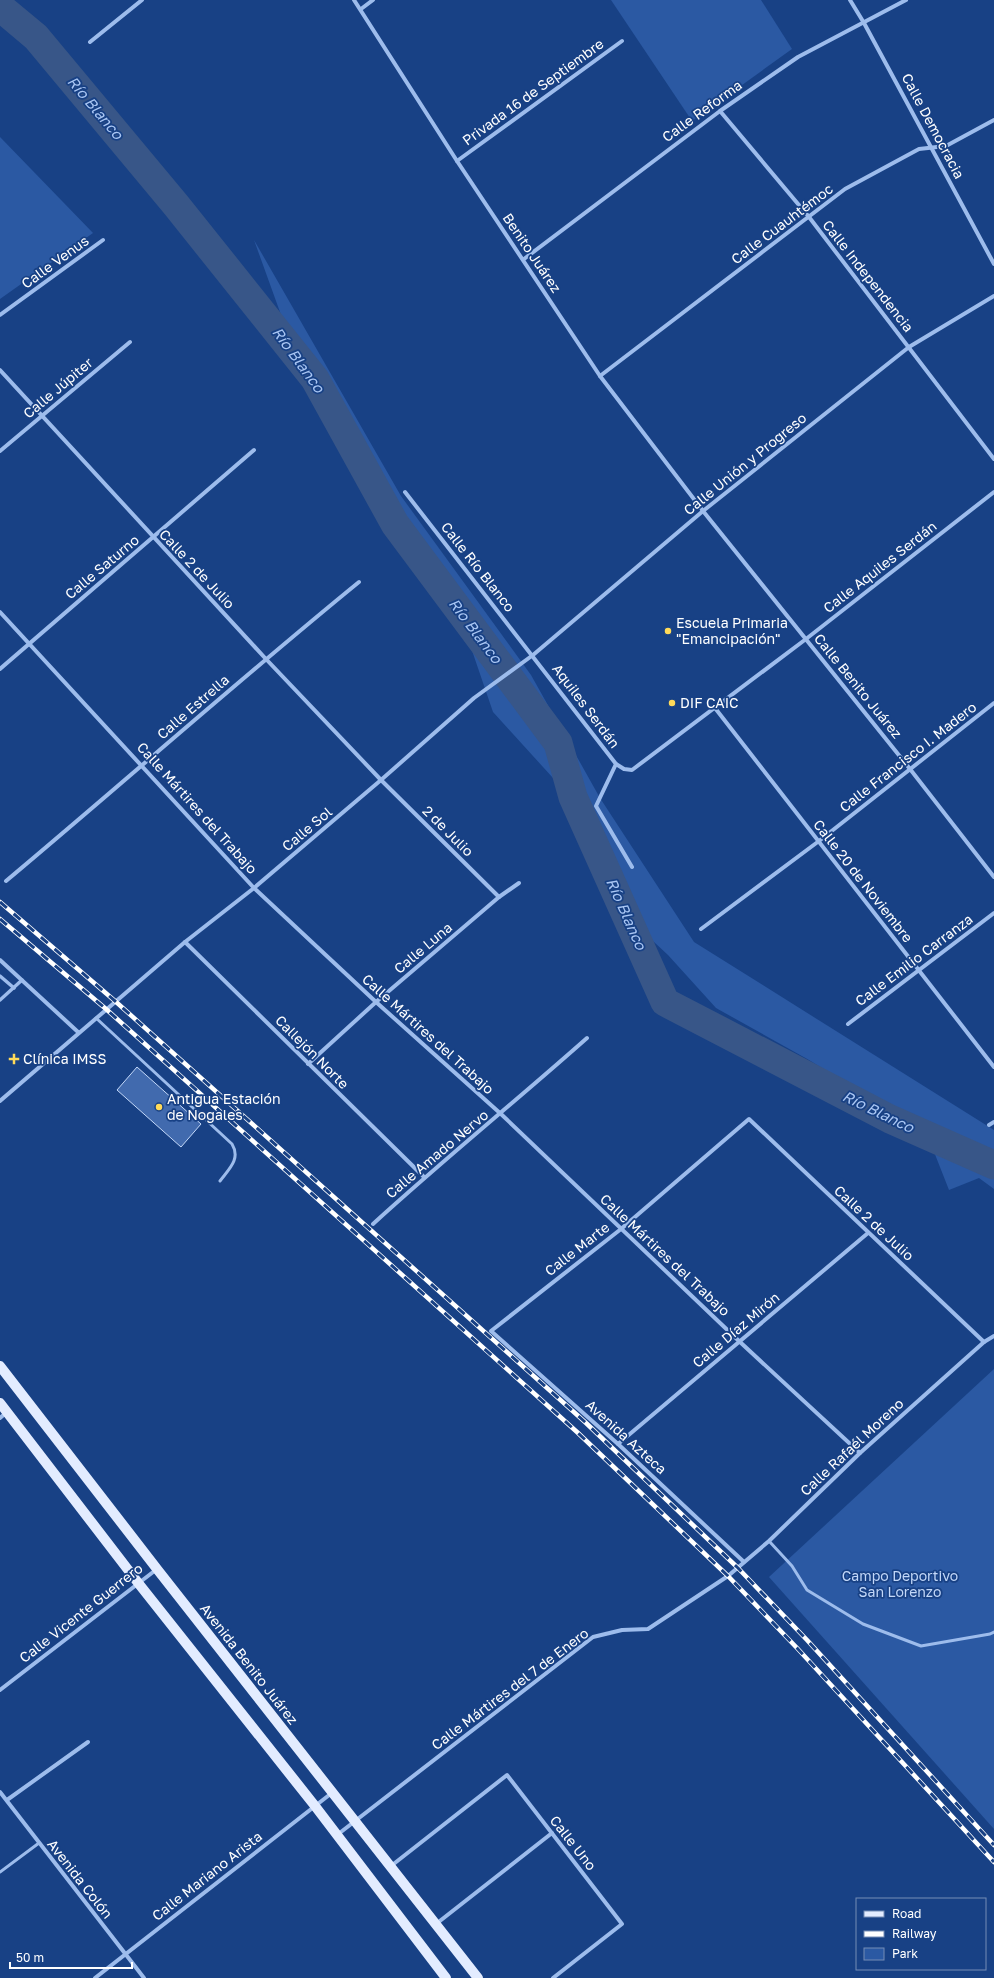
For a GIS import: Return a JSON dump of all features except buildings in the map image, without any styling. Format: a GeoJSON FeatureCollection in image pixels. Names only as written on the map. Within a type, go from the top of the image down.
{"type":"FeatureCollection","features":[{"type":"Feature","properties":{"kind":"main road","name":"Avenida Benito Juárez"},"geometry":{"type":"LineString","coordinates":[[0,1366],[157,1569],[478,1978]]}},
{"type":"Feature","properties":{"kind":"main road"},"geometry":{"type":"LineString","coordinates":[[0,1403],[4,1415],[315,1806],[446,1978]]}},
{"type":"Feature","properties":{"kind":"street"},"geometry":{"type":"LineString","coordinates":[[90,42],[142,0]]}},
{"type":"Feature","properties":{"kind":"street","name":"Benito Juárez"},"geometry":{"type":"LineString","coordinates":[[354,0],[457,161],[524,259],[600,376],[703,511]]}},
{"type":"Feature","properties":{"kind":"street"},"geometry":{"type":"LineString","coordinates":[[361,9],[373,0]]}},
{"type":"Feature","properties":{"kind":"street","name":"Calle Democracia"},"geometry":{"type":"LineString","coordinates":[[850,0],[933,149],[994,264]]}},
{"type":"Feature","properties":{"kind":"street","name":"Calle Reforma"},"geometry":{"type":"LineString","coordinates":[[524,259],[720,111],[798,57],[906,0]]}},
{"type":"Feature","properties":{"kind":"street","name":"Privada 16 de Septiembre"},"geometry":{"type":"LineString","coordinates":[[457,161],[622,41]]}},
{"type":"Feature","properties":{"kind":"street","name":"Calle Independencia"},"geometry":{"type":"LineString","coordinates":[[720,111],[809,217],[994,459]]}},
{"type":"Feature","properties":{"kind":"street","name":"Calle Cuauhtémoc"},"geometry":{"type":"LineString","coordinates":[[600,376],[845,189],[919,149],[933,149],[946,146],[994,120]]}},
{"type":"Feature","properties":{"kind":"street","name":"Calle Venus"},"geometry":{"type":"LineString","coordinates":[[0,315],[103,240]]}},
{"type":"Feature","properties":{"kind":"street","name":"Calle Unión y Progreso"},"geometry":{"type":"LineString","coordinates":[[521,664],[703,511],[909,347],[994,296]]}},
{"type":"Feature","properties":{"kind":"street","name":"Calle Júpiter"},"geometry":{"type":"LineString","coordinates":[[0,451],[130,342]]}},
{"type":"Feature","properties":{"kind":"street","name":"Calle 2 de Julio"},"geometry":{"type":"LineString","coordinates":[[0,370],[153,538],[381,780]]}},
{"type":"Feature","properties":{"kind":"street","name":"Calle Saturno"},"geometry":{"type":"LineString","coordinates":[[0,668],[254,450]]}},
{"type":"Feature","properties":{"kind":"street","name":"Calle Río Blanco"},"geometry":{"type":"LineString","coordinates":[[405,492],[533,655]]}},
{"type":"Feature","properties":{"kind":"street","name":"Calle Aquiles Serdán"},"geometry":{"type":"LineString","coordinates":[[624,769],[632,770],[715,708],[994,492]]}},
{"type":"Feature","properties":{"kind":"street","name":"Calle Benito Juárez"},"geometry":{"type":"LineString","coordinates":[[703,511],[910,769],[994,877]]}},
{"type":"Feature","properties":{"kind":"street","name":"Calle Estrella"},"geometry":{"type":"LineString","coordinates":[[6,881],[143,766],[265,658],[359,582]]}},
{"type":"Feature","properties":{"kind":"street","name":"Calle Mártires del Trabajo"},"geometry":{"type":"LineString","coordinates":[[0,612],[254,888],[376,1002],[501,1114],[740,1342],[860,1453]]}},
{"type":"Feature","properties":{"kind":"street","name":"Aquiles Serdán"},"geometry":{"type":"LineString","coordinates":[[533,655],[616,764],[624,769]]}},
{"type":"Feature","properties":{"kind":"street","name":"Calle Sol"},"geometry":{"type":"LineString","coordinates":[[0,1101],[78,1032],[185,942],[254,888],[381,780],[474,698],[521,664]]}},
{"type":"Feature","properties":{"kind":"street","name":"Calle Francisco I. Madero"},"geometry":{"type":"LineString","coordinates":[[701,928],[819,841],[994,702]]}},
{"type":"Feature","properties":{"kind":"street","name":"Calle 20 de Noviembre"},"geometry":{"type":"LineString","coordinates":[[715,708],[994,1067]]}},
{"type":"Feature","properties":{"kind":"street"},"geometry":{"type":"LineString","coordinates":[[616,764],[596,806],[632,867]]}},
{"type":"Feature","properties":{"kind":"street","name":"2 de Julio"},"geometry":{"type":"LineString","coordinates":[[381,780],[499,897]]}},
{"type":"Feature","properties":{"kind":"street","name":"Calle Luna"},"geometry":{"type":"LineString","coordinates":[[308,1064],[376,1002],[499,897],[519,883]]}},
{"type":"Feature","properties":{"kind":"street","name":"Calle Emilio Carranza"},"geometry":{"type":"LineString","coordinates":[[848,1024],[994,912]]}},
{"type":"Feature","properties":{"kind":"street","name":"Callejón Norte"},"geometry":{"type":"LineString","coordinates":[[185,942],[424,1177]]}},
{"type":"Feature","properties":{"kind":"street"},"geometry":{"type":"LineString","coordinates":[[0,960],[78,1032]]}},
{"type":"Feature","properties":{"kind":"street"},"geometry":{"type":"LineString","coordinates":[[0,976],[14,988]]}},
{"type":"Feature","properties":{"kind":"street"},"geometry":{"type":"LineString","coordinates":[[0,1000],[22,980]]}},
{"type":"Feature","properties":{"kind":"street","name":"Calle Amado Nervo"},"geometry":{"type":"LineString","coordinates":[[373,1224],[424,1177],[501,1114],[587,1038]]}},
{"type":"Feature","properties":{"kind":"street","name":"Calle 2 de Julio"},"geometry":{"type":"LineString","coordinates":[[749,1119],[984,1342]]}},
{"type":"Feature","properties":{"kind":"street","name":"Calle Marte"},"geometry":{"type":"LineString","coordinates":[[491,1331],[621,1229],[749,1119]]}},
{"type":"Feature","properties":{"kind":"street"},"geometry":{"type":"LineString","coordinates":[[989,1125],[994,1122]]}},
{"type":"Feature","properties":{"kind":"street","name":"Calle Díaz Mirón"},"geometry":{"type":"LineString","coordinates":[[618,1444],[868,1233]]}},
{"type":"Feature","properties":{"kind":"street","name":"Avenida Azteca"},"geometry":{"type":"LineString","coordinates":[[491,1331],[618,1444],[744,1562]]}},
{"type":"Feature","properties":{"kind":"street","name":"Calle Rafaél Moreno"},"geometry":{"type":"LineString","coordinates":[[728,1576],[769,1541],[860,1453],[984,1342],[994,1336]]}},
{"type":"Feature","properties":{"kind":"street","name":"Calle Vicente Guerrero"},"geometry":{"type":"LineString","coordinates":[[0,1690],[157,1569]]}},
{"type":"Feature","properties":{"kind":"street","name":"Calle Mártires del 7 de Enero"},"geometry":{"type":"LineString","coordinates":[[337,1835],[593,1637],[622,1630],[648,1629],[728,1576]]}},
{"type":"Feature","properties":{"kind":"street"},"geometry":{"type":"LineString","coordinates":[[7,1800],[88,1742]]}},
{"type":"Feature","properties":{"kind":"street","name":"Calle Uno"},"geometry":{"type":"LineString","coordinates":[[391,1866],[507,1775],[622,1924],[554,1978]]}},
{"type":"Feature","properties":{"kind":"street","name":"Avenida Colón"},"geometry":{"type":"LineString","coordinates":[[0,1792],[144,1978]]}},
{"type":"Feature","properties":{"kind":"street","name":"Calle Mariano Arista"},"geometry":{"type":"LineString","coordinates":[[95,1978],[333,1792]]}},
{"type":"Feature","properties":{"kind":"street"},"geometry":{"type":"LineString","coordinates":[[436,1924],[552,1833]]}},
{"type":"Feature","properties":{"kind":"lane"},"geometry":{"type":"LineString","coordinates":[[96,1018],[232,1144],[236,1151],[236,1159],[220,1181]]}},
{"type":"Feature","properties":{"kind":"lane"},"geometry":{"type":"LineString","coordinates":[[769,1541],[792,1566],[807,1590],[863,1624],[921,1646],[990,1634],[994,1632]]}},
{"type":"Feature","properties":{"kind":"lane"},"geometry":{"type":"LineString","coordinates":[[0,1872],[39,1843]]}},
{"type":"Feature","properties":{"kind":"green space"},"geometry":{"type":"Polygon","coordinates":[[[611,0],[761,0],[792,49],[692,121],[611,0]]]}},
{"type":"Feature","properties":{"kind":"green space"},"geometry":{"type":"Polygon","coordinates":[[[0,137],[93,233],[0,299],[0,137]]]}},
{"type":"Feature","properties":{"kind":"green space"},"geometry":{"type":"Polygon","coordinates":[[[254,240],[401,496],[531,675],[600,798],[694,942],[994,1130],[994,1189],[979,1178],[949,1190],[927,1134],[809,1060],[716,1008],[668,955],[627,917],[573,800],[493,712],[466,633],[341,453],[289,337],[254,240]]]}},
{"type":"Feature","properties":{"kind":"green space","name":"Campo Deportivo San Lorenzo"},"geometry":{"type":"Polygon","coordinates":[[[994,1369],[994,1829],[769,1577],[994,1369]]]}},
{"type":"Feature","properties":{"kind":"waterway","name":"Río Blanco"},"geometry":{"type":"LineString","coordinates":[[0,7],[36,37],[176,205],[315,379],[395,524],[558,743],[573,797],[665,1002],[890,1119],[994,1165]]}},
{"type":"Feature","properties":{"kind":"railway"},"geometry":{"type":"LineString","coordinates":[[0,902],[115,1001],[585,1422],[738,1568],[807,1640],[994,1845]]}},
{"type":"Feature","properties":{"kind":"railway"},"geometry":{"type":"LineString","coordinates":[[0,919],[106,1009],[577,1432],[728,1576],[797,1648],[994,1862]]}},
{"type":"Feature","properties":{"kind":"place","name":"Escuela Primaria \"Emancipación\""},"geometry":{"type":"Point","coordinates":[668,631]}},
{"type":"Feature","properties":{"kind":"place","name":"DIF CAIC"},"geometry":{"type":"Point","coordinates":[672,703]}},
{"type":"Feature","properties":{"kind":"place","name":"Clínica IMSS"},"geometry":{"type":"Point","coordinates":[14,1059]}},
{"type":"Feature","properties":{"kind":"place","name":"Antigua Estación de Nogales"},"geometry":{"type":"Point","coordinates":[159,1107]}}]}
